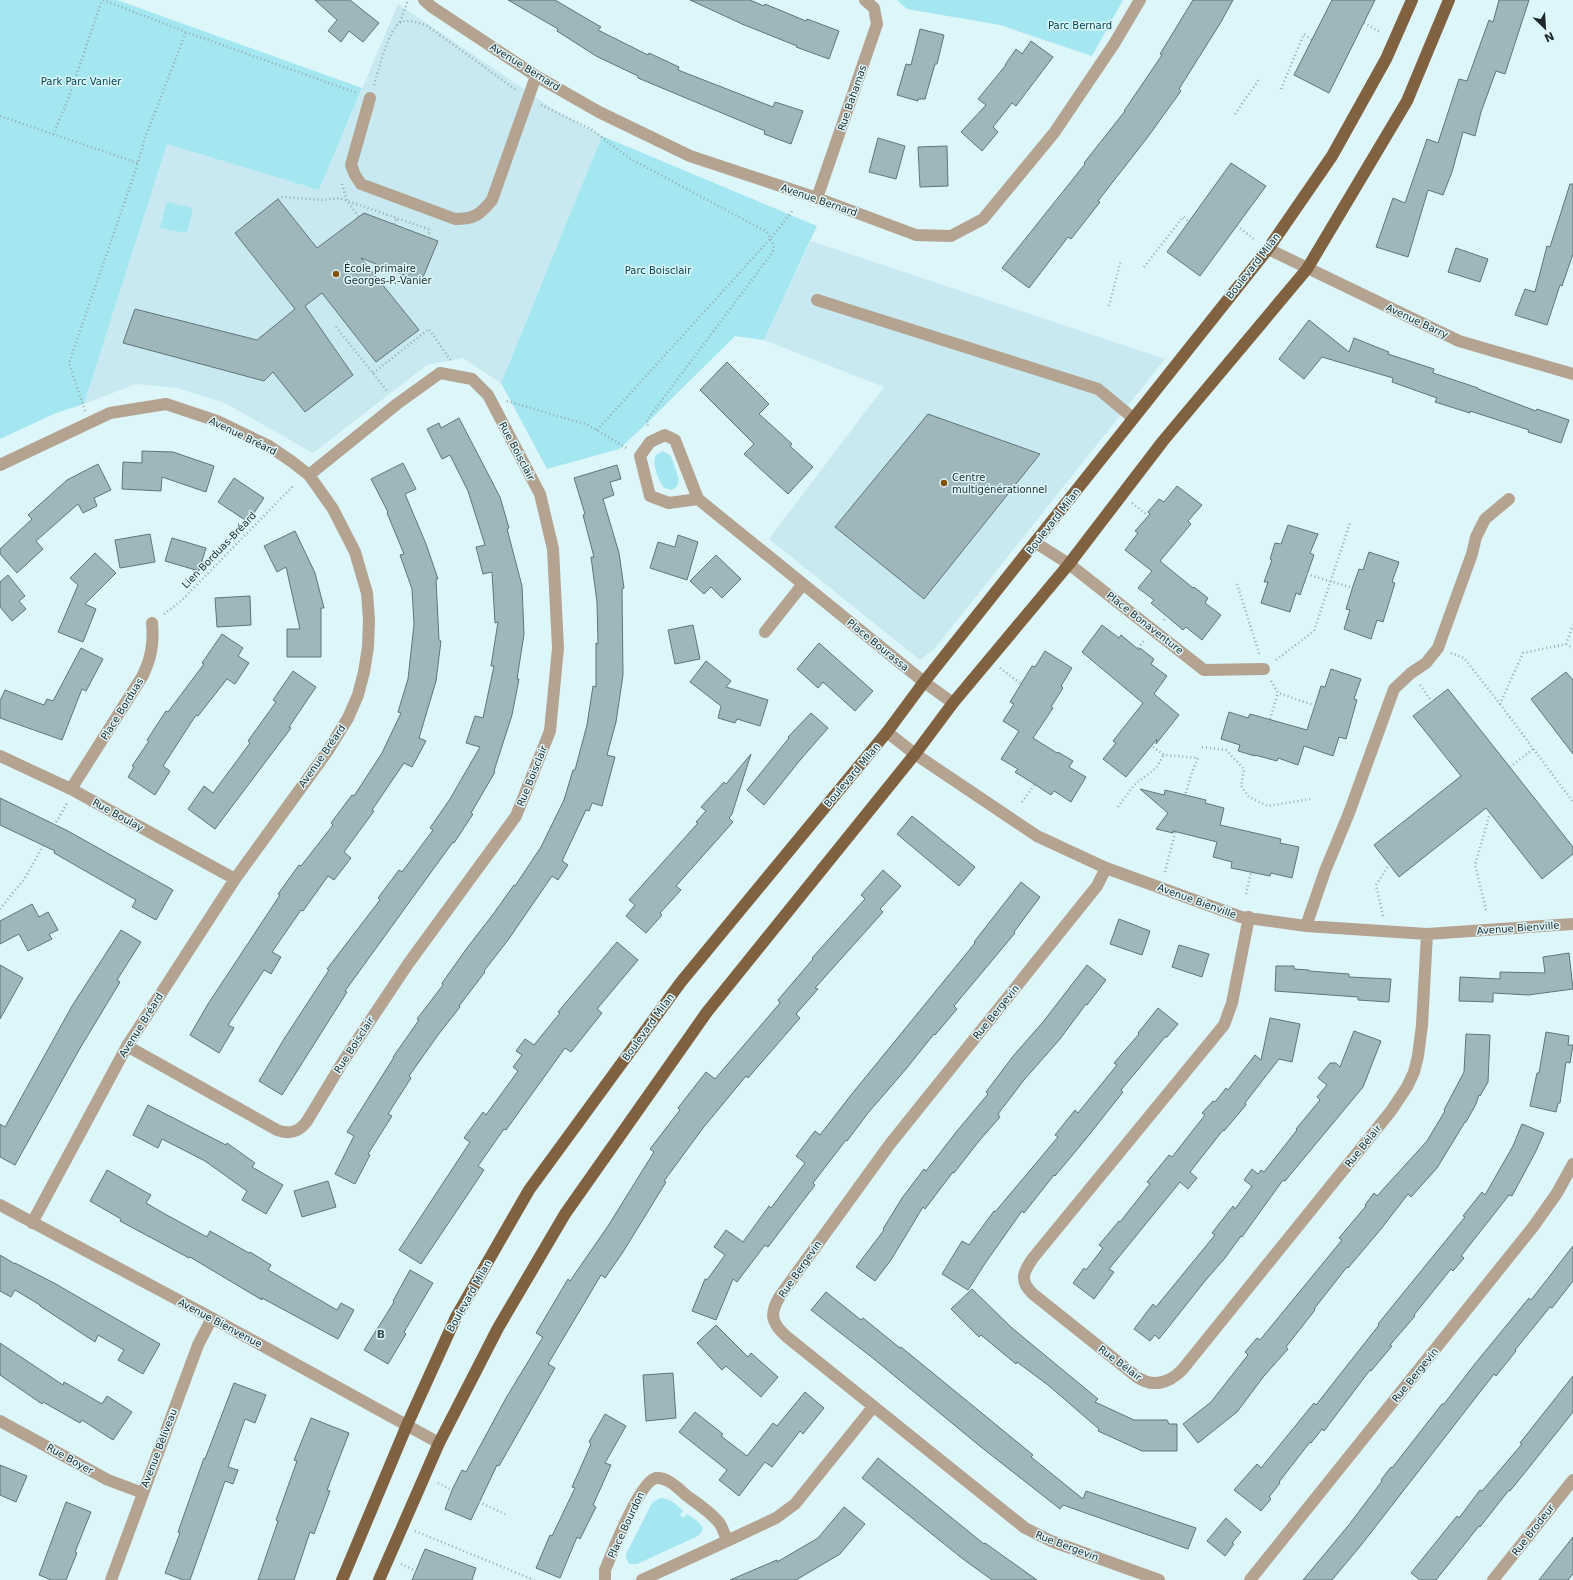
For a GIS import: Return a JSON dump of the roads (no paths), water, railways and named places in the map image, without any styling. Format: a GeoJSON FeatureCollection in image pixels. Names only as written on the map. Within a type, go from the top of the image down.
{"type":"FeatureCollection","features":[{"type":"Feature","properties":{"kind":"main road","name":"Boulevard Milan"},"geometry":{"type":"LineString","coordinates":[[342,1580],[407,1425],[456,1317],[529,1190],[681,982],[887,732],[924,682],[1268,250],[1332,156],[1386,59],[1412,0]]}},
{"type":"Feature","properties":{"kind":"main road"},"geometry":{"type":"LineString","coordinates":[[379,1580],[439,1443],[498,1328],[565,1214],[707,1012],[915,754],[953,703],[1069,564],[1163,441],[1307,269],[1407,102],[1449,0]]}},
{"type":"Feature","properties":{"kind":"street","name":"Avenue Bernard"},"geometry":{"type":"LineString","coordinates":[[424,0],[432,7],[536,76],[599,112],[690,156],[817,198],[916,235],[951,236],[983,219],[1054,133],[1114,44],[1140,0]]}},
{"type":"Feature","properties":{"kind":"street","name":"Rue Bahamas"},"geometry":{"type":"LineString","coordinates":[[817,198],[877,24],[874,8],[865,0]]}},
{"type":"Feature","properties":{"kind":"street"},"geometry":{"type":"LineString","coordinates":[[370,98],[351,164],[355,175],[361,184],[455,219],[468,219],[482,213],[492,200],[536,76]]}},
{"type":"Feature","properties":{"kind":"street","name":"Avenue Barry"},"geometry":{"type":"LineString","coordinates":[[1268,250],[1460,340],[1573,374]]}},
{"type":"Feature","properties":{"kind":"street"},"geometry":{"type":"LineString","coordinates":[[817,300],[1098,389],[1133,418]]}},
{"type":"Feature","properties":{"kind":"street","name":"Rue Boisclair"},"geometry":{"type":"LineString","coordinates":[[127,1046],[278,1130],[287,1132],[298,1130],[307,1121],[344,1060],[408,964],[516,816],[550,731],[558,648],[553,549],[540,494],[488,395],[472,379],[440,373],[397,404],[309,475]]}},
{"type":"Feature","properties":{"kind":"street","name":"Avenue Bréard"},"geometry":{"type":"LineString","coordinates":[[0,465],[110,412],[166,404],[217,421],[269,446],[309,475],[342,524],[349,538],[360,566],[367,594],[369,620],[368,647],[364,672],[353,707],[335,740],[235,879],[127,1046],[32,1223]]}},
{"type":"Feature","properties":{"kind":"street","name":"Place Bourassa"},"geometry":{"type":"LineString","coordinates":[[698,499],[669,503],[650,496],[640,456],[650,442],[665,435],[675,440],[698,499],[924,682],[953,703]]}},
{"type":"Feature","properties":{"kind":"street"},"geometry":{"type":"LineString","coordinates":[[1306,926],[1325,871],[1349,813],[1394,690],[1411,673],[1426,663],[1438,648],[1472,554],[1476,537],[1485,519],[1509,499]]}},
{"type":"Feature","properties":{"kind":"street","name":"Place Bonaventure"},"geometry":{"type":"LineString","coordinates":[[1036,543],[1069,564],[1204,670],[1264,669]]}},
{"type":"Feature","properties":{"kind":"street"},"geometry":{"type":"LineString","coordinates":[[765,632],[803,584]]}},
{"type":"Feature","properties":{"kind":"street","name":"Place Borduas"},"geometry":{"type":"LineString","coordinates":[[71,789],[148,666],[153,647],[152,623]]}},
{"type":"Feature","properties":{"kind":"street","name":"Avenue Bienville"},"geometry":{"type":"LineString","coordinates":[[887,732],[915,754],[1037,836],[1106,868],[1241,916],[1306,926],[1427,934],[1573,924]]}},
{"type":"Feature","properties":{"kind":"street","name":"Rue Boulay"},"geometry":{"type":"LineString","coordinates":[[0,756],[71,789],[235,879]]}},
{"type":"Feature","properties":{"kind":"street","name":"Rue Bergevin"},"geometry":{"type":"LineString","coordinates":[[1106,868],[1098,886],[886,1150],[780,1296],[774,1309],[773,1318],[781,1332],[872,1407],[1025,1528],[1051,1540],[1159,1580]]}},
{"type":"Feature","properties":{"kind":"street","name":"Rue Bélair"},"geometry":{"type":"LineString","coordinates":[[1249,917],[1232,1003],[1222,1028],[1033,1258],[1026,1269],[1024,1277],[1027,1288],[1033,1294],[1137,1377],[1147,1383],[1163,1383],[1172,1379],[1182,1370],[1386,1117],[1407,1087],[1414,1072],[1420,1047],[1427,934]]}},
{"type":"Feature","properties":{"kind":"street","name":"Rue Bergevin"},"geometry":{"type":"LineString","coordinates":[[1250,1580],[1533,1227],[1557,1193],[1573,1164]]}},
{"type":"Feature","properties":{"kind":"street","name":"Avenue Bienvenue"},"geometry":{"type":"LineString","coordinates":[[0,1205],[212,1318],[439,1443]]}},
{"type":"Feature","properties":{"kind":"street","name":"Avenue Béliveau"},"geometry":{"type":"LineString","coordinates":[[111,1580],[198,1344],[212,1318]]}},
{"type":"Feature","properties":{"kind":"street"},"geometry":{"type":"LineString","coordinates":[[642,1580],[776,1518],[796,1504],[872,1407]]}},
{"type":"Feature","properties":{"kind":"street","name":"Rue Boyer"},"geometry":{"type":"LineString","coordinates":[[0,1421],[108,1480],[142,1493]]}},
{"type":"Feature","properties":{"kind":"street","name":"Place Bourdon"},"geometry":{"type":"LineString","coordinates":[[605,1580],[605,1570],[635,1502],[644,1487],[655,1478],[670,1482],[715,1519],[722,1528],[727,1541]]}},
{"type":"Feature","properties":{"kind":"street","name":"Rue Brodeur"},"geometry":{"type":"LineString","coordinates":[[1493,1580],[1573,1480]]}},
{"type":"Feature","properties":{"kind":"place","name":"École primaire Georges-P.-Vanier"},"geometry":{"type":"Point","coordinates":[336,274]}},
{"type":"Feature","properties":{"kind":"place","name":"Centre multigénérationnel"},"geometry":{"type":"Point","coordinates":[944,483]}},
{"type":"Feature","properties":{"kind":"district","name":"B"},"geometry":{"type":"Point","coordinates":[381,1334]}},
{"type":"Feature","properties":{"kind":"park label","name":"Parc Bernard"},"geometry":{"type":"Point","coordinates":[1080,25]}},
{"type":"Feature","properties":{"kind":"park label","name":"Park Parc Vanier"},"geometry":{"type":"Point","coordinates":[81,81]}},
{"type":"Feature","properties":{"kind":"park label","name":"Parc Boisclair"},"geometry":{"type":"Point","coordinates":[658,270]}}]}
